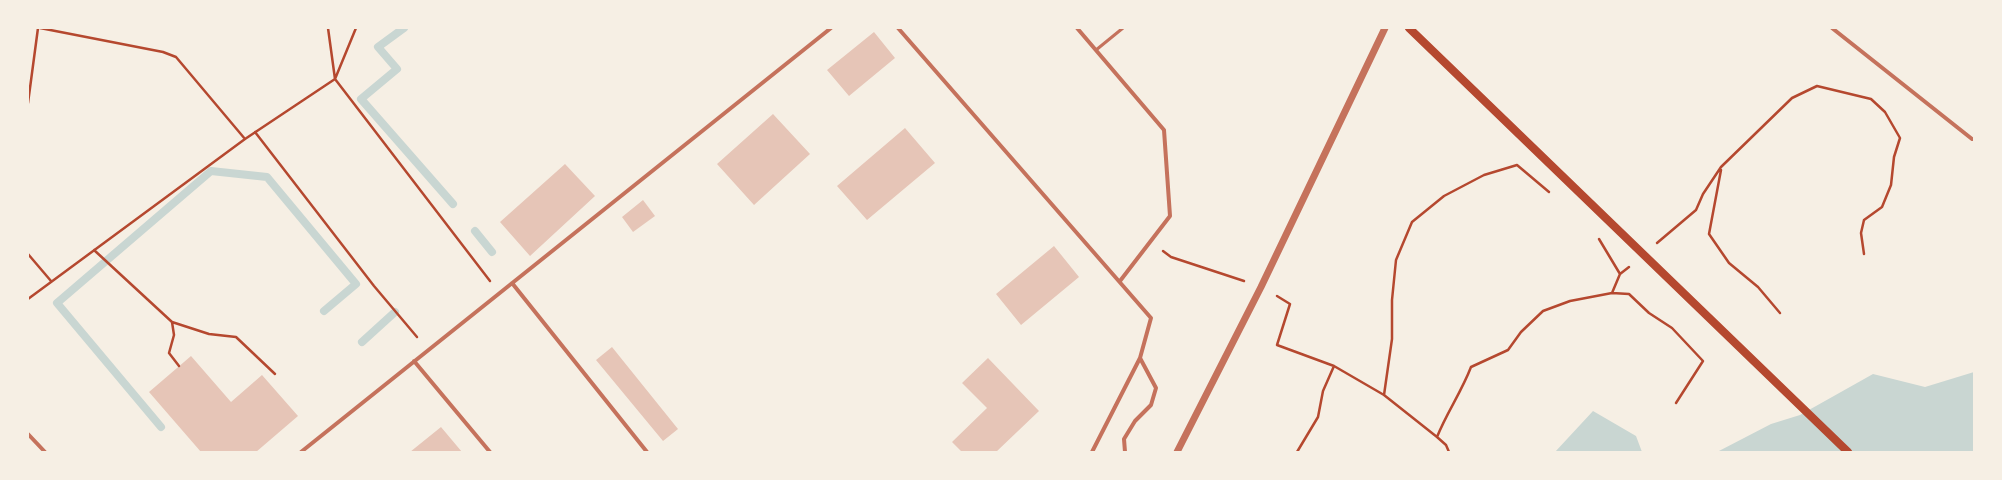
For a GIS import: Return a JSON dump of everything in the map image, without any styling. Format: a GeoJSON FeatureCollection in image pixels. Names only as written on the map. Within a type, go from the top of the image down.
{"type":"FeatureCollection","features":[{"type":"Feature","properties":{"kind":"main road"},"geometry":{"type":"LineString","coordinates":[[1409,28],[1848,452]]}},
{"type":"Feature","properties":{"kind":"street"},"geometry":{"type":"LineString","coordinates":[[301,452],[414,360],[831,28]]}},
{"type":"Feature","properties":{"kind":"street"},"geometry":{"type":"LineString","coordinates":[[898,28],[1151,318],[1140,358],[1092,452]]}},
{"type":"Feature","properties":{"kind":"street"},"geometry":{"type":"LineString","coordinates":[[1077,28],[1164,130],[1170,216],[1120,281]]}},
{"type":"Feature","properties":{"kind":"street"},"geometry":{"type":"LineString","coordinates":[[1177,452],[1261,287],[1385,28]]}},
{"type":"Feature","properties":{"kind":"street"},"geometry":{"type":"LineString","coordinates":[[1832,28],[1972,139]]}},
{"type":"Feature","properties":{"kind":"street"},"geometry":{"type":"LineString","coordinates":[[512,283],[647,452]]}},
{"type":"Feature","properties":{"kind":"street"},"geometry":{"type":"LineString","coordinates":[[1125,452],[1124,439],[1135,421],[1151,405],[1156,388],[1140,358]]}},
{"type":"Feature","properties":{"kind":"street"},"geometry":{"type":"LineString","coordinates":[[414,360],[490,452]]}},
{"type":"Feature","properties":{"kind":"street"},"geometry":{"type":"LineString","coordinates":[[28,434],[45,452]]}},
{"type":"Feature","properties":{"kind":"lane"},"geometry":{"type":"LineString","coordinates":[[1096,50],[1123,28]]}},
{"type":"Feature","properties":{"kind":"path"},"geometry":{"type":"LineString","coordinates":[[28,103],[39,28],[163,52],[176,57],[245,139]]}},
{"type":"Feature","properties":{"kind":"path"},"geometry":{"type":"LineString","coordinates":[[328,28],[335,80],[499,293]]}},
{"type":"Feature","properties":{"kind":"path"},"geometry":{"type":"LineString","coordinates":[[28,299],[245,139],[335,80],[356,28]]}},
{"type":"Feature","properties":{"kind":"path"},"geometry":{"type":"LineString","coordinates":[[1655,245],[1696,210],[1702,194],[1721,167],[1792,98],[1817,86],[1871,99],[1886,112],[1900,138],[1894,157],[1891,185],[1882,206],[1864,220],[1861,233],[1864,254]]}},
{"type":"Feature","properties":{"kind":"path"},"geometry":{"type":"LineString","coordinates":[[255,132],[374,286],[428,350]]}},
{"type":"Feature","properties":{"kind":"path"},"geometry":{"type":"LineString","coordinates":[[1384,395],[1392,339],[1392,300],[1396,260],[1412,222],[1444,196],[1484,175],[1517,165],[1551,193]]}},
{"type":"Feature","properties":{"kind":"path"},"geometry":{"type":"LineString","coordinates":[[1721,167],[1709,234],[1729,263],[1758,287],[1780,313]]}},
{"type":"Feature","properties":{"kind":"path"},"geometry":{"type":"LineString","coordinates":[[1598,237],[1620,274]]}},
{"type":"Feature","properties":{"kind":"path"},"geometry":{"type":"LineString","coordinates":[[1150,241],[1171,257],[1261,287],[1290,304],[1277,345],[1334,366],[1384,395],[1436,437],[1446,446],[1449,452]]}},
{"type":"Feature","properties":{"kind":"path"},"geometry":{"type":"LineString","coordinates":[[94,250],[172,322],[209,334],[236,337],[275,374]]}},
{"type":"Feature","properties":{"kind":"path"},"geometry":{"type":"LineString","coordinates":[[28,254],[51,281]]}},
{"type":"Feature","properties":{"kind":"path"},"geometry":{"type":"LineString","coordinates":[[1612,293],[1620,274],[1632,264]]}},
{"type":"Feature","properties":{"kind":"path"},"geometry":{"type":"LineString","coordinates":[[1436,437],[1445,415],[1463,388],[1471,367],[1508,350],[1521,332],[1543,311],[1570,301],[1612,293],[1629,294],[1649,313],[1672,328],[1703,361],[1676,403]]}},
{"type":"Feature","properties":{"kind":"path"},"geometry":{"type":"LineString","coordinates":[[172,322],[174,335],[169,354],[179,366]]}},
{"type":"Feature","properties":{"kind":"path"},"geometry":{"type":"LineString","coordinates":[[1297,452],[1318,417],[1323,391],[1334,366]]}},
{"type":"Feature","properties":{"kind":"shaded area"},"geometry":{"type":"Polygon","coordinates":[[[1974,372],[1974,452],[1717,452],[1771,424],[1800,415],[1873,374],[1925,387],[1974,372]]]}},
{"type":"Feature","properties":{"kind":"shaded area"},"geometry":{"type":"Polygon","coordinates":[[[1593,411],[1636,436],[1642,452],[1555,452],[1593,411]]]}},
{"type":"Feature","properties":{"kind":"building"},"geometry":{"type":"Polygon","coordinates":[[[874,32],[895,58],[849,96],[827,70],[874,32]]]}},
{"type":"Feature","properties":{"kind":"building"},"geometry":{"type":"Polygon","coordinates":[[[773,114],[810,154],[754,205],[717,164],[773,114]]]}},
{"type":"Feature","properties":{"kind":"building"},"geometry":{"type":"Polygon","coordinates":[[[905,128],[935,163],[867,220],[837,186],[905,128]]]}},
{"type":"Feature","properties":{"kind":"building"},"geometry":{"type":"Polygon","coordinates":[[[565,164],[595,196],[530,256],[500,222],[565,164]]]}},
{"type":"Feature","properties":{"kind":"building"},"geometry":{"type":"Polygon","coordinates":[[[643,200],[655,216],[633,232],[622,217],[643,200]]]}},
{"type":"Feature","properties":{"kind":"building"},"geometry":{"type":"Polygon","coordinates":[[[1054,246],[1079,277],[1021,325],[996,294],[1054,246]]]}},
{"type":"Feature","properties":{"kind":"building"},"geometry":{"type":"Polygon","coordinates":[[[612,347],[678,429],[663,441],[596,360],[612,347]]]}},
{"type":"Feature","properties":{"kind":"building"},"geometry":{"type":"Polygon","coordinates":[[[191,356],[231,402],[262,375],[298,416],[256,452],[201,452],[149,392],[191,356]]]}},
{"type":"Feature","properties":{"kind":"building"},"geometry":{"type":"Polygon","coordinates":[[[988,358],[1039,411],[996,452],[962,452],[952,442],[987,408],[962,383],[988,358]]]}},
{"type":"Feature","properties":{"kind":"building"},"geometry":{"type":"Polygon","coordinates":[[[441,427],[462,452],[410,452],[441,427]]]}},
{"type":"Feature","properties":{"kind":"waterway"},"geometry":{"type":"LineString","coordinates":[[404,28],[378,47],[397,69],[361,99],[453,204]]}},
{"type":"Feature","properties":{"kind":"waterway"},"geometry":{"type":"LineString","coordinates":[[161,427],[57,303],[211,171],[267,177],[356,284],[324,311]]}},
{"type":"Feature","properties":{"kind":"waterway"},"geometry":{"type":"LineString","coordinates":[[475,231],[492,252]]}},
{"type":"Feature","properties":{"kind":"waterway"},"geometry":{"type":"LineString","coordinates":[[362,342],[395,312]]}}]}
